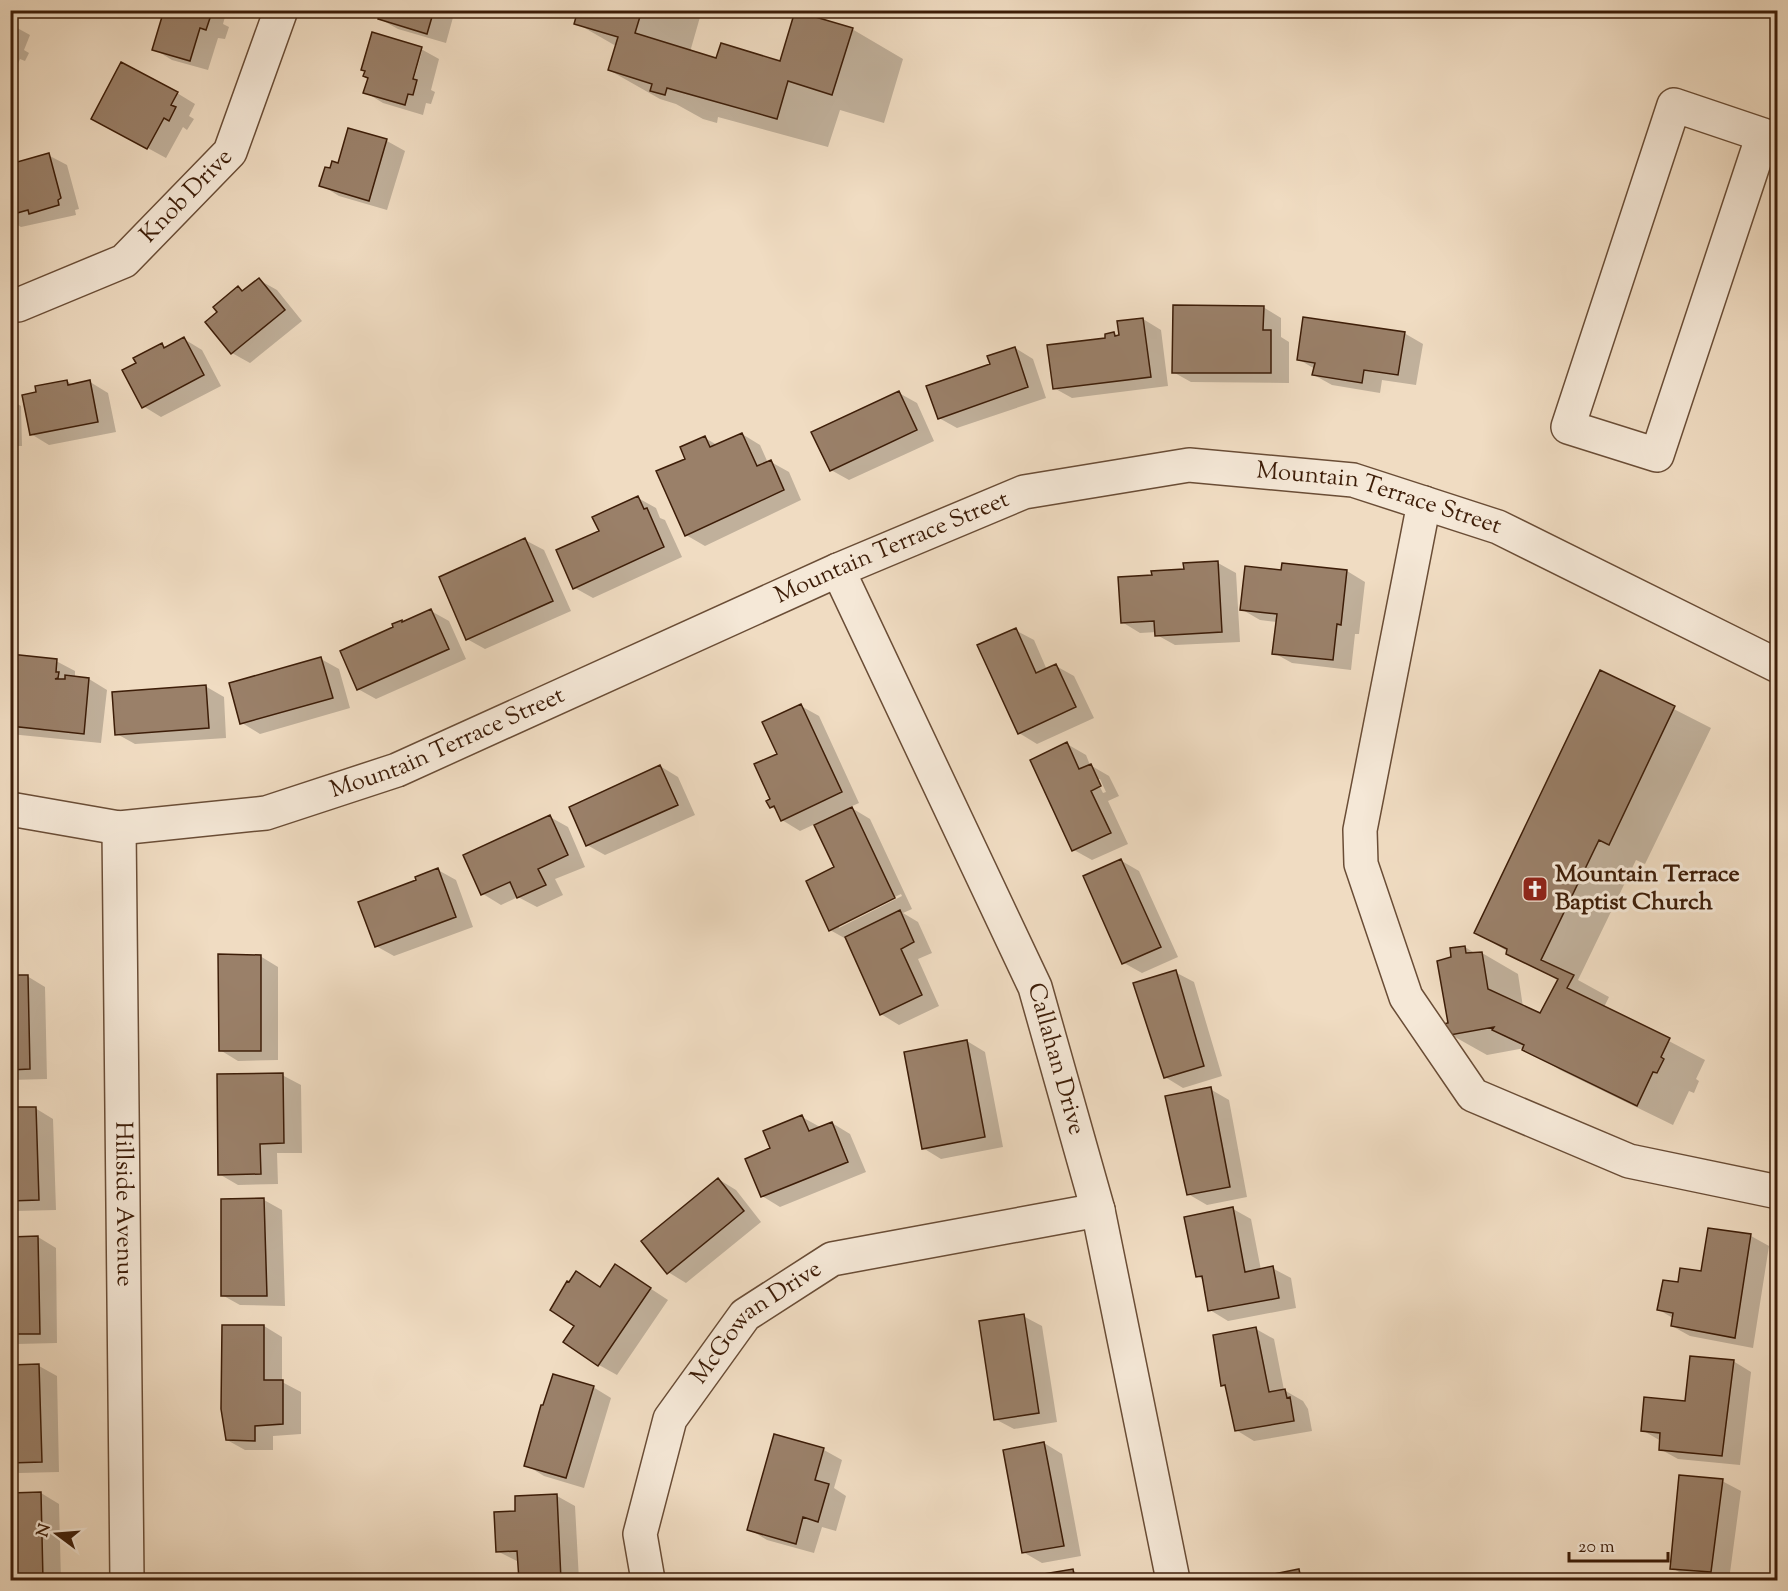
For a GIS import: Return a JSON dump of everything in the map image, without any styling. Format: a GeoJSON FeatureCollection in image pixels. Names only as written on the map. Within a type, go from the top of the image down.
{"type":"FeatureCollection","features":[{"type":"Feature","properties":{"kind":"street","name":"Knob Drive"},"geometry":{"type":"LineString","coordinates":[[10,304],[18,305],[124,261],[230,152],[281,10]]}},
{"type":"Feature","properties":{"kind":"street"},"geometry":{"type":"LineString","coordinates":[[1674,105],[1770,138],[1657,455],[1568,427],[1674,105]]}},
{"type":"Feature","properties":{"kind":"street","name":"Mountain Terrace Street"},"geometry":{"type":"LineString","coordinates":[[10,809],[119,828],[266,813],[397,770],[838,570],[1024,492],[1189,465],[1353,480],[1498,527],[1778,666]]}},
{"type":"Feature","properties":{"kind":"street"},"geometry":{"type":"LineString","coordinates":[[1424,503],[1360,830],[1361,864],[1406,997],[1473,1095],[1629,1161],[1778,1192]]}},
{"type":"Feature","properties":{"kind":"street","name":"Callahan Drive"},"geometry":{"type":"LineString","coordinates":[[838,570],[1035,987],[1098,1210],[1173,1581]]}},
{"type":"Feature","properties":{"kind":"street","name":"Hillside Avenue"},"geometry":{"type":"LineString","coordinates":[[119,828],[128,1581]]}},
{"type":"Feature","properties":{"kind":"street","name":"McGowan Drive"},"geometry":{"type":"LineString","coordinates":[[648,1581],[640,1534],[670,1419],[745,1315],[832,1259],[1098,1210]]}},
{"type":"Feature","properties":{"kind":"building"},"geometry":{"type":"Polygon","coordinates":[[[164,10],[206,10],[205,13],[211,15],[206,30],[200,28],[190,61],[152,50],[164,10]]]}},
{"type":"Feature","properties":{"kind":"building"},"geometry":{"type":"Polygon","coordinates":[[[381,10],[434,10],[427,34],[378,19],[381,10]]]}},
{"type":"Feature","properties":{"kind":"building"},"geometry":{"type":"Polygon","coordinates":[[[578,10],[642,10],[635,33],[716,58],[721,43],[780,61],[795,11],[853,28],[832,95],[788,81],[777,119],[667,88],[665,95],[650,91],[652,84],[608,70],[618,37],[574,24],[578,10]]]}},
{"type":"Feature","properties":{"kind":"building"},"geometry":{"type":"Polygon","coordinates":[[[372,32],[422,47],[413,79],[417,80],[413,95],[408,94],[405,105],[363,93],[368,78],[363,76],[365,71],[361,70],[372,32]]]}},
{"type":"Feature","properties":{"kind":"building"},"geometry":{"type":"Polygon","coordinates":[[[121,62],[178,92],[171,105],[176,107],[169,121],[164,118],[147,149],[91,119],[121,62]]]}},
{"type":"Feature","properties":{"kind":"building"},"geometry":{"type":"Polygon","coordinates":[[[348,128],[387,139],[369,201],[319,186],[325,167],[330,168],[332,161],[338,163],[348,128]]]}},
{"type":"Feature","properties":{"kind":"building"},"geometry":{"type":"Polygon","coordinates":[[[49,153],[61,198],[58,200],[59,205],[29,214],[28,210],[10,215],[10,164],[49,153]]]}},
{"type":"Feature","properties":{"kind":"building"},"geometry":{"type":"Polygon","coordinates":[[[259,278],[285,310],[231,354],[205,322],[217,312],[213,307],[238,286],[242,291],[259,278]]]}},
{"type":"Feature","properties":{"kind":"building"},"geometry":{"type":"Polygon","coordinates":[[[1173,305],[1264,306],[1263,330],[1271,330],[1271,373],[1172,373],[1173,305]]]}},
{"type":"Feature","properties":{"kind":"building"},"geometry":{"type":"Polygon","coordinates":[[[1303,317],[1405,332],[1398,375],[1364,370],[1362,383],[1312,375],[1315,363],[1297,360],[1303,317]]]}},
{"type":"Feature","properties":{"kind":"building"},"geometry":{"type":"Polygon","coordinates":[[[1143,318],[1151,377],[1053,389],[1047,345],[1105,338],[1105,334],[1114,332],[1115,336],[1119,335],[1117,321],[1143,318]]]}},
{"type":"Feature","properties":{"kind":"building"},"geometry":{"type":"Polygon","coordinates":[[[184,337],[204,375],[142,408],[122,370],[136,363],[133,358],[162,343],[164,348],[184,337]]]}},
{"type":"Feature","properties":{"kind":"building"},"geometry":{"type":"Polygon","coordinates":[[[1015,347],[1028,387],[938,419],[926,386],[990,364],[987,356],[1015,347]]]}},
{"type":"Feature","properties":{"kind":"building"},"geometry":{"type":"Polygon","coordinates":[[[67,380],[68,385],[90,380],[98,422],[30,435],[22,395],[36,392],[35,386],[67,380]]]}},
{"type":"Feature","properties":{"kind":"building"},"geometry":{"type":"Polygon","coordinates":[[[899,391],[917,430],[830,471],[811,432],[899,391]]]}},
{"type":"Feature","properties":{"kind":"building"},"geometry":{"type":"Polygon","coordinates":[[[742,433],[757,466],[771,460],[784,490],[685,536],[656,471],[685,459],[680,447],[705,436],[710,447],[742,433]]]}},
{"type":"Feature","properties":{"kind":"building"},"geometry":{"type":"Polygon","coordinates":[[[638,496],[644,509],[647,508],[664,547],[573,589],[556,550],[599,531],[592,517],[638,496]]]}},
{"type":"Feature","properties":{"kind":"building"},"geometry":{"type":"Polygon","coordinates":[[[525,538],[553,601],[466,640],[439,577],[525,538]]]}},
{"type":"Feature","properties":{"kind":"building"},"geometry":{"type":"Polygon","coordinates":[[[1218,561],[1222,632],[1155,636],[1154,621],[1121,623],[1118,577],[1152,575],[1151,571],[1184,569],[1183,563],[1218,561]]]}},
{"type":"Feature","properties":{"kind":"building"},"geometry":{"type":"Polygon","coordinates":[[[1282,563],[1347,570],[1341,625],[1337,624],[1333,660],[1272,654],[1277,614],[1240,610],[1245,566],[1281,570],[1282,563]]]}},
{"type":"Feature","properties":{"kind":"building"},"geometry":{"type":"Polygon","coordinates":[[[431,609],[449,649],[357,690],[340,651],[393,627],[392,624],[431,609]]]}},
{"type":"Feature","properties":{"kind":"building"},"geometry":{"type":"Polygon","coordinates":[[[1016,628],[1036,673],[1056,664],[1076,707],[1018,734],[977,645],[1016,628]]]}},
{"type":"Feature","properties":{"kind":"building"},"geometry":{"type":"Polygon","coordinates":[[[10,654],[57,659],[56,672],[59,672],[58,678],[55,679],[65,679],[65,675],[89,678],[84,734],[10,726],[10,654]]]}},
{"type":"Feature","properties":{"kind":"building"},"geometry":{"type":"Polygon","coordinates":[[[321,657],[333,698],[240,724],[229,683],[321,657]]]}},
{"type":"Feature","properties":{"kind":"building","name":"Mountain Terrace Baptist Church"},"geometry":{"type":"Polygon","coordinates":[[[1600,670],[1675,706],[1609,845],[1599,840],[1541,960],[1574,975],[1567,988],[1670,1038],[1661,1057],[1664,1059],[1657,1073],[1653,1072],[1637,1106],[1522,1050],[1524,1045],[1492,1030],[1494,1027],[1450,1035],[1443,1024],[1448,1023],[1437,961],[1451,957],[1450,948],[1465,946],[1466,953],[1482,952],[1488,989],[1540,1013],[1558,979],[1506,954],[1507,949],[1474,933],[1600,670]]]}},
{"type":"Feature","properties":{"kind":"building"},"geometry":{"type":"Polygon","coordinates":[[[206,685],[209,728],[115,735],[112,692],[206,685]]]}},
{"type":"Feature","properties":{"kind":"building"},"geometry":{"type":"Polygon","coordinates":[[[801,704],[842,792],[781,821],[774,806],[770,808],[766,801],[770,799],[754,764],[777,754],[762,722],[801,704]]]}},
{"type":"Feature","properties":{"kind":"building"},"geometry":{"type":"Polygon","coordinates":[[[1067,742],[1079,769],[1091,764],[1101,786],[1091,791],[1111,833],[1072,851],[1030,760],[1067,742]]]}},
{"type":"Feature","properties":{"kind":"building"},"geometry":{"type":"Polygon","coordinates":[[[660,765],[678,805],[586,846],[569,807],[660,765]]]}},
{"type":"Feature","properties":{"kind":"building"},"geometry":{"type":"Polygon","coordinates":[[[852,807],[895,898],[829,931],[806,881],[834,867],[814,825],[852,807]]]}},
{"type":"Feature","properties":{"kind":"building"},"geometry":{"type":"Polygon","coordinates":[[[550,815],[568,855],[538,869],[546,885],[517,898],[510,882],[481,895],[463,855],[550,815]]]}},
{"type":"Feature","properties":{"kind":"building"},"geometry":{"type":"Polygon","coordinates":[[[1121,859],[1161,947],[1122,964],[1083,876],[1121,859]]]}},
{"type":"Feature","properties":{"kind":"building"},"geometry":{"type":"Polygon","coordinates":[[[438,868],[456,917],[375,947],[358,902],[416,880],[415,877],[438,868]]]}},
{"type":"Feature","properties":{"kind":"building"},"geometry":{"type":"Polygon","coordinates":[[[900,910],[914,942],[901,949],[922,995],[880,1015],[845,937],[900,910]]]}},
{"type":"Feature","properties":{"kind":"building"},"geometry":{"type":"Polygon","coordinates":[[[218,954],[261,955],[261,1051],[219,1051],[218,954]]]}},
{"type":"Feature","properties":{"kind":"building"},"geometry":{"type":"Polygon","coordinates":[[[1176,970],[1204,1066],[1164,1078],[1133,983],[1176,970]]]}},
{"type":"Feature","properties":{"kind":"building"},"geometry":{"type":"Polygon","coordinates":[[[10,975],[28,975],[30,1069],[10,1070],[10,975]]]}},
{"type":"Feature","properties":{"kind":"building"},"geometry":{"type":"Polygon","coordinates":[[[967,1040],[985,1137],[922,1149],[904,1052],[967,1040]]]}},
{"type":"Feature","properties":{"kind":"building"},"geometry":{"type":"Polygon","coordinates":[[[283,1073],[284,1143],[260,1144],[261,1174],[218,1175],[217,1074],[283,1073]]]}},
{"type":"Feature","properties":{"kind":"building"},"geometry":{"type":"Polygon","coordinates":[[[1211,1087],[1230,1187],[1187,1195],[1165,1096],[1211,1087]]]}},
{"type":"Feature","properties":{"kind":"building"},"geometry":{"type":"Polygon","coordinates":[[[10,1107],[36,1107],[39,1200],[10,1201],[10,1107]]]}},
{"type":"Feature","properties":{"kind":"building"},"geometry":{"type":"Polygon","coordinates":[[[802,1115],[809,1131],[832,1122],[848,1162],[761,1197],[745,1159],[770,1148],[763,1131],[802,1115]]]}},
{"type":"Feature","properties":{"kind":"building"},"geometry":{"type":"Polygon","coordinates":[[[718,1178],[744,1211],[667,1274],[641,1241],[718,1178]]]}},
{"type":"Feature","properties":{"kind":"building"},"geometry":{"type":"Polygon","coordinates":[[[264,1198],[267,1296],[221,1296],[221,1199],[264,1198]]]}},
{"type":"Feature","properties":{"kind":"building"},"geometry":{"type":"Polygon","coordinates":[[[1233,1207],[1245,1272],[1273,1266],[1279,1298],[1208,1311],[1202,1276],[1196,1277],[1184,1217],[1233,1207]]]}},
{"type":"Feature","properties":{"kind":"building"},"geometry":{"type":"Polygon","coordinates":[[[1708,1228],[1751,1234],[1735,1338],[1671,1326],[1673,1313],[1657,1310],[1663,1280],[1678,1282],[1680,1268],[1701,1271],[1708,1228]]]}},
{"type":"Feature","properties":{"kind":"building"},"geometry":{"type":"Polygon","coordinates":[[[38,1236],[40,1334],[10,1334],[10,1237],[38,1236]]]}},
{"type":"Feature","properties":{"kind":"building"},"geometry":{"type":"Polygon","coordinates":[[[615,1264],[651,1288],[598,1366],[563,1342],[574,1326],[550,1310],[567,1281],[569,1282],[576,1271],[600,1287],[615,1264]]]}},
{"type":"Feature","properties":{"kind":"building"},"geometry":{"type":"Polygon","coordinates":[[[1024,1314],[1039,1413],[994,1420],[979,1321],[1024,1314]]]}},
{"type":"Feature","properties":{"kind":"building"},"geometry":{"type":"Polygon","coordinates":[[[222,1325],[264,1325],[264,1380],[283,1380],[283,1424],[255,1426],[255,1441],[226,1440],[221,1409],[222,1325]]]}},
{"type":"Feature","properties":{"kind":"building"},"geometry":{"type":"Polygon","coordinates":[[[1256,1327],[1269,1392],[1285,1389],[1287,1398],[1290,1397],[1294,1421],[1235,1431],[1225,1385],[1221,1386],[1213,1335],[1256,1327]]]}},
{"type":"Feature","properties":{"kind":"building"},"geometry":{"type":"Polygon","coordinates":[[[1690,1356],[1734,1360],[1722,1456],[1659,1450],[1660,1433],[1641,1431],[1644,1397],[1685,1401],[1690,1356]]]}},
{"type":"Feature","properties":{"kind":"building"},"geometry":{"type":"Polygon","coordinates":[[[39,1364],[42,1462],[10,1463],[10,1365],[39,1364]]]}},
{"type":"Feature","properties":{"kind":"building"},"geometry":{"type":"Polygon","coordinates":[[[553,1374],[594,1386],[566,1478],[524,1466],[541,1405],[543,1405],[553,1374]]]}},
{"type":"Feature","properties":{"kind":"building"},"geometry":{"type":"Polygon","coordinates":[[[774,1434],[824,1448],[815,1480],[829,1484],[818,1522],[803,1517],[796,1544],[747,1530],[774,1434]]]}},
{"type":"Feature","properties":{"kind":"building"},"geometry":{"type":"Polygon","coordinates":[[[1044,1442],[1064,1546],[1022,1553],[1003,1450],[1044,1442]]]}},
{"type":"Feature","properties":{"kind":"building"},"geometry":{"type":"Polygon","coordinates":[[[1679,1475],[1723,1479],[1711,1572],[1670,1569],[1679,1475]]]}},
{"type":"Feature","properties":{"kind":"building"},"geometry":{"type":"Polygon","coordinates":[[[41,1492],[43,1580],[10,1580],[10,1493],[41,1492]]]}},
{"type":"Feature","properties":{"kind":"building"},"geometry":{"type":"Polygon","coordinates":[[[557,1494],[561,1580],[519,1580],[517,1551],[496,1552],[494,1512],[515,1511],[515,1496],[557,1494]]]}},
{"type":"Feature","properties":{"kind":"building"},"geometry":{"type":"Polygon","coordinates":[[[1073,1569],[1075,1580],[1032,1580],[1032,1576],[1073,1569]]]}},
{"type":"Feature","properties":{"kind":"building"},"geometry":{"type":"Polygon","coordinates":[[[1299,1569],[1301,1580],[1259,1580],[1258,1577],[1299,1569]]]}},
{"type":"Feature","properties":{"kind":"building"},"geometry":{"type":"Polygon","coordinates":[[[1346,1575],[1347,1580],[1319,1580],[1346,1575]]]}},
{"type":"Feature","properties":{"kind":"place","name":"Mountain Terrace Baptist Church"},"geometry":{"type":"Point","coordinates":[1535,889]}}]}
